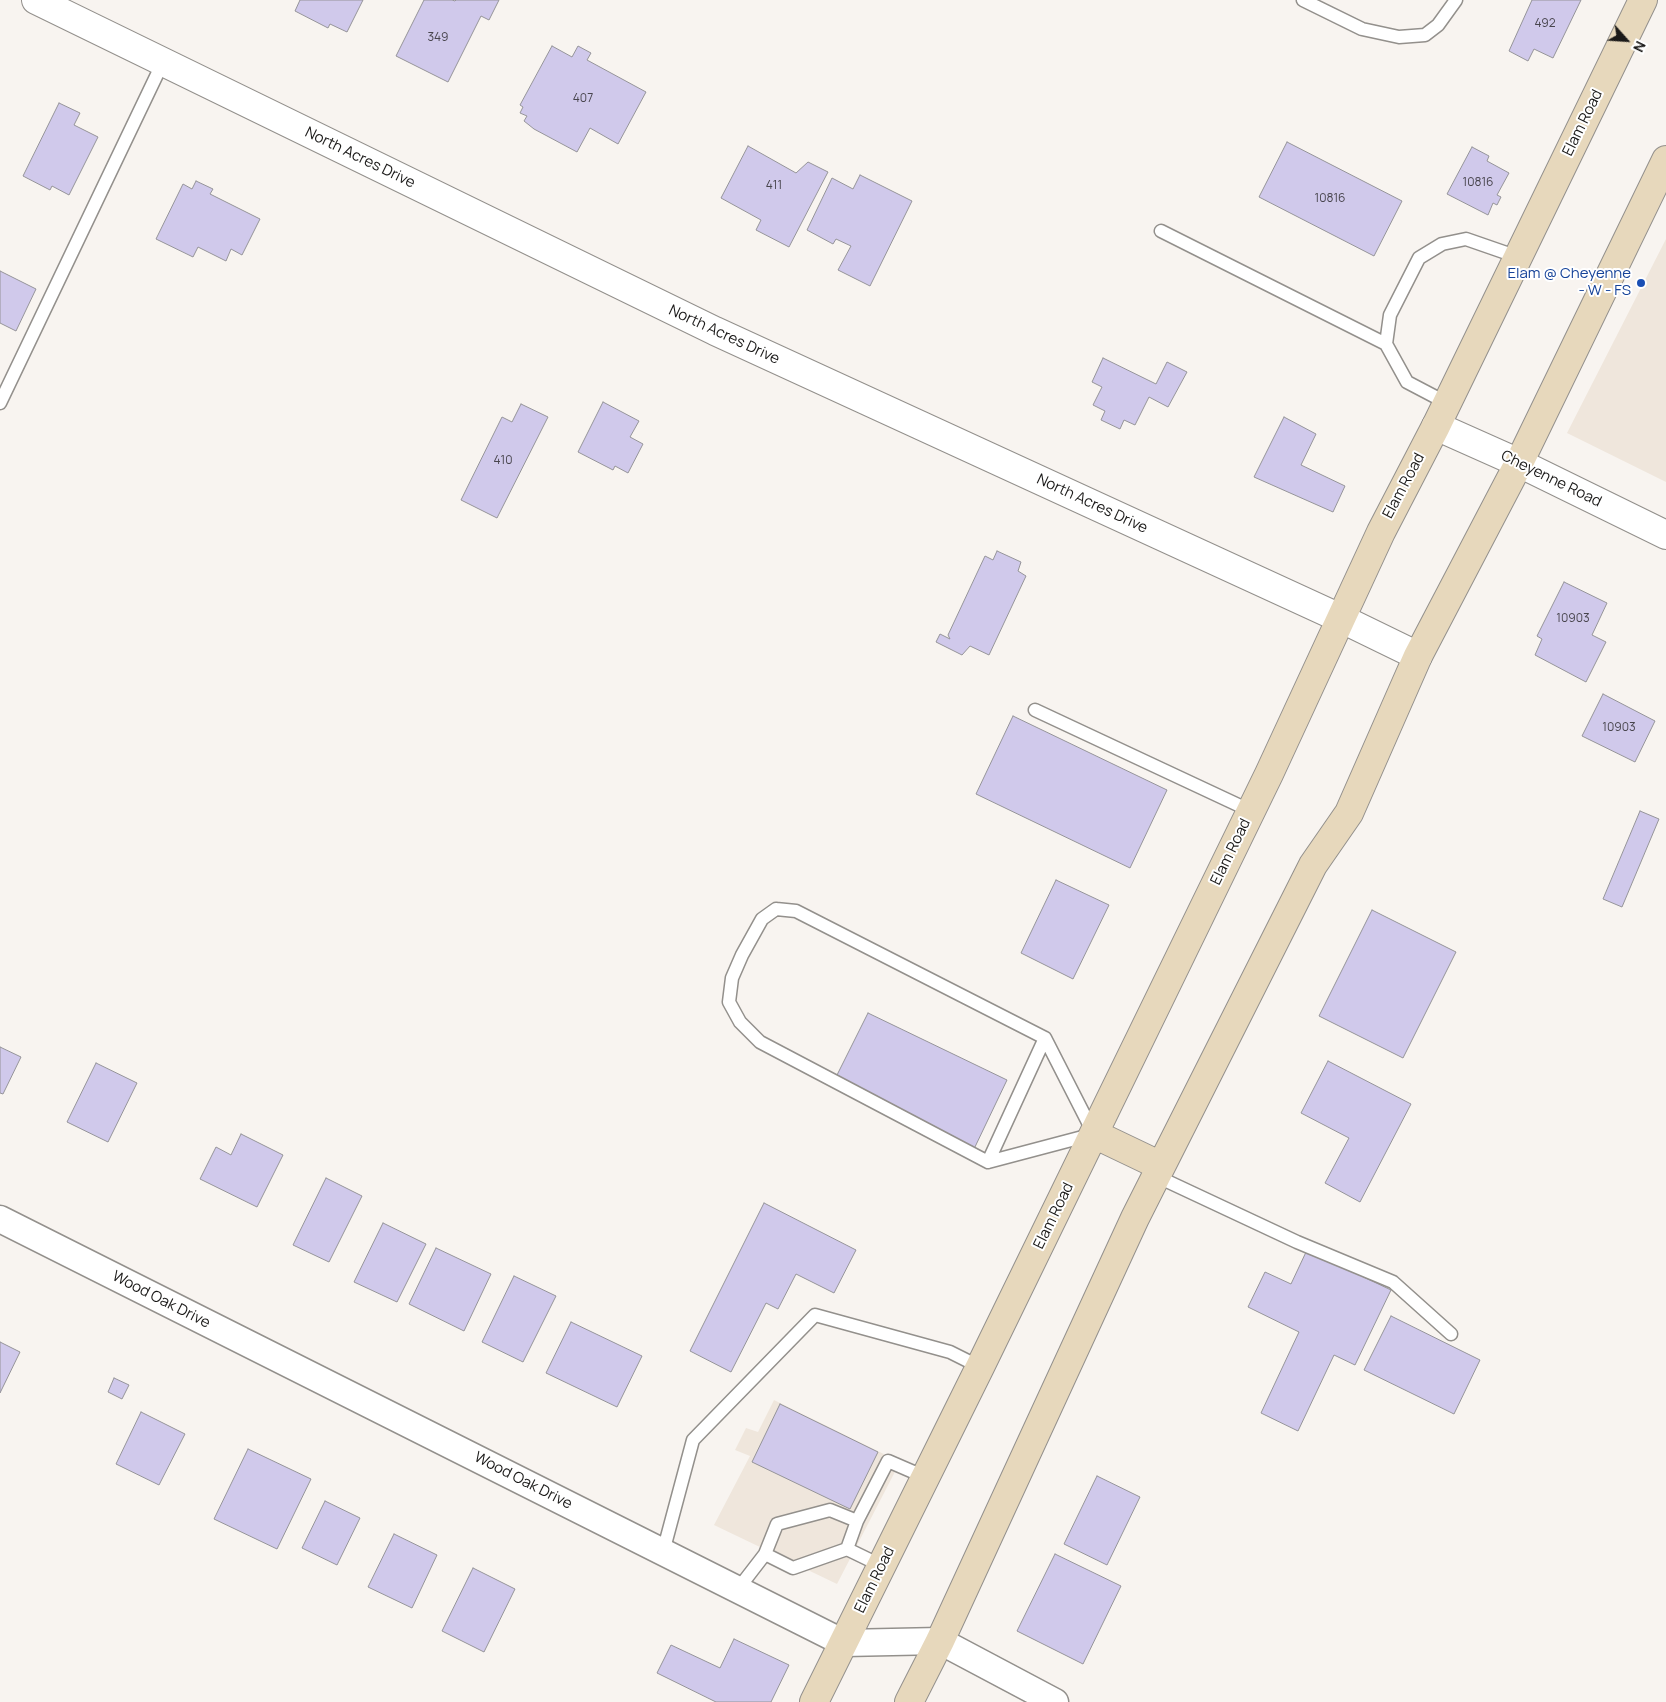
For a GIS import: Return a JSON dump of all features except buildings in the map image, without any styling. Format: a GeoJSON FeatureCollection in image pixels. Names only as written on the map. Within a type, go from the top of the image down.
{"type":"FeatureCollection","features":[{"type":"Feature","properties":{"kind":"main road","name":"Elam Road"},"geometry":{"type":"LineString","coordinates":[[814,1702],[980,1367],[1251,811],[1342,619],[1380,532],[1442,414],[1643,0]]}},
{"type":"Feature","properties":{"kind":"main road"},"geometry":{"type":"LineString","coordinates":[[909,1702],[940,1642],[1135,1218],[1313,866],[1349,812],[1418,656],[1519,463],[1666,160]]}},
{"type":"Feature","properties":{"kind":"main road"},"geometry":{"type":"LineString","coordinates":[[1094,1134],[1159,1171]]}},
{"type":"Feature","properties":{"kind":"street","name":"North Acres Drive"},"geometry":{"type":"LineString","coordinates":[[36,0],[715,331],[1342,619],[1418,656]]}},
{"type":"Feature","properties":{"kind":"street","name":"Cheyenne Road"},"geometry":{"type":"LineString","coordinates":[[1442,414],[1519,463],[1666,535]]}},
{"type":"Feature","properties":{"kind":"street","name":"Wood Oak Drive"},"geometry":{"type":"LineString","coordinates":[[0,1219],[844,1643],[940,1642],[1055,1702]]}},
{"type":"Feature","properties":{"kind":"lane"},"geometry":{"type":"LineString","coordinates":[[1303,0],[1362,29],[1400,37],[1425,35],[1438,26],[1456,0]]}},
{"type":"Feature","properties":{"kind":"lane"},"geometry":{"type":"LineString","coordinates":[[0,403],[163,62]]}},
{"type":"Feature","properties":{"kind":"lane"},"geometry":{"type":"LineString","coordinates":[[1161,231],[1386,344],[1407,382],[1442,414]]}},
{"type":"Feature","properties":{"kind":"lane"},"geometry":{"type":"LineString","coordinates":[[1386,344],[1390,315],[1419,258],[1442,244],[1466,239],[1518,257]]}},
{"type":"Feature","properties":{"kind":"lane"},"geometry":{"type":"LineString","coordinates":[[1035,710],[1251,811]]}},
{"type":"Feature","properties":{"kind":"lane"},"geometry":{"type":"LineString","coordinates":[[776,908],[796,911],[1045,1038],[1094,1134],[988,1162],[760,1042],[740,1022],[729,1002],[732,978],[742,955],[762,920],[776,908]]}},
{"type":"Feature","properties":{"kind":"lane"},"geometry":{"type":"LineString","coordinates":[[988,1162],[1045,1038]]}},
{"type":"Feature","properties":{"kind":"lane"},"geometry":{"type":"LineString","coordinates":[[1159,1171],[1297,1242],[1393,1282],[1451,1334]]}},
{"type":"Feature","properties":{"kind":"lane"},"geometry":{"type":"LineString","coordinates":[[663,1552],[693,1440],[815,1315],[950,1352],[980,1367]]}},
{"type":"Feature","properties":{"kind":"lane"},"geometry":{"type":"LineString","coordinates":[[847,1549],[857,1521],[888,1461],[925,1477]]}},
{"type":"Feature","properties":{"kind":"lane"},"geometry":{"type":"LineString","coordinates":[[738,1589],[765,1554],[777,1524],[830,1510],[857,1521]]}},
{"type":"Feature","properties":{"kind":"lane"},"geometry":{"type":"LineString","coordinates":[[765,1554],[794,1568],[847,1549],[882,1566]]}},
{"type":"Feature","properties":{"kind":"shaded area"},"geometry":{"type":"Polygon","coordinates":[[[1666,239],[1666,482],[1567,433],[1666,239]]]}},
{"type":"Feature","properties":{"kind":"shaded area"},"geometry":{"type":"Polygon","coordinates":[[[774,1400],[900,1462],[837,1584],[714,1525],[750,1456],[735,1450],[746,1428],[758,1432],[774,1400]]]}},
{"type":"Feature","properties":{"kind":"place","name":"Elam @ Cheyenne - W - FS"},"geometry":{"type":"Point","coordinates":[1641,283]}}]}
